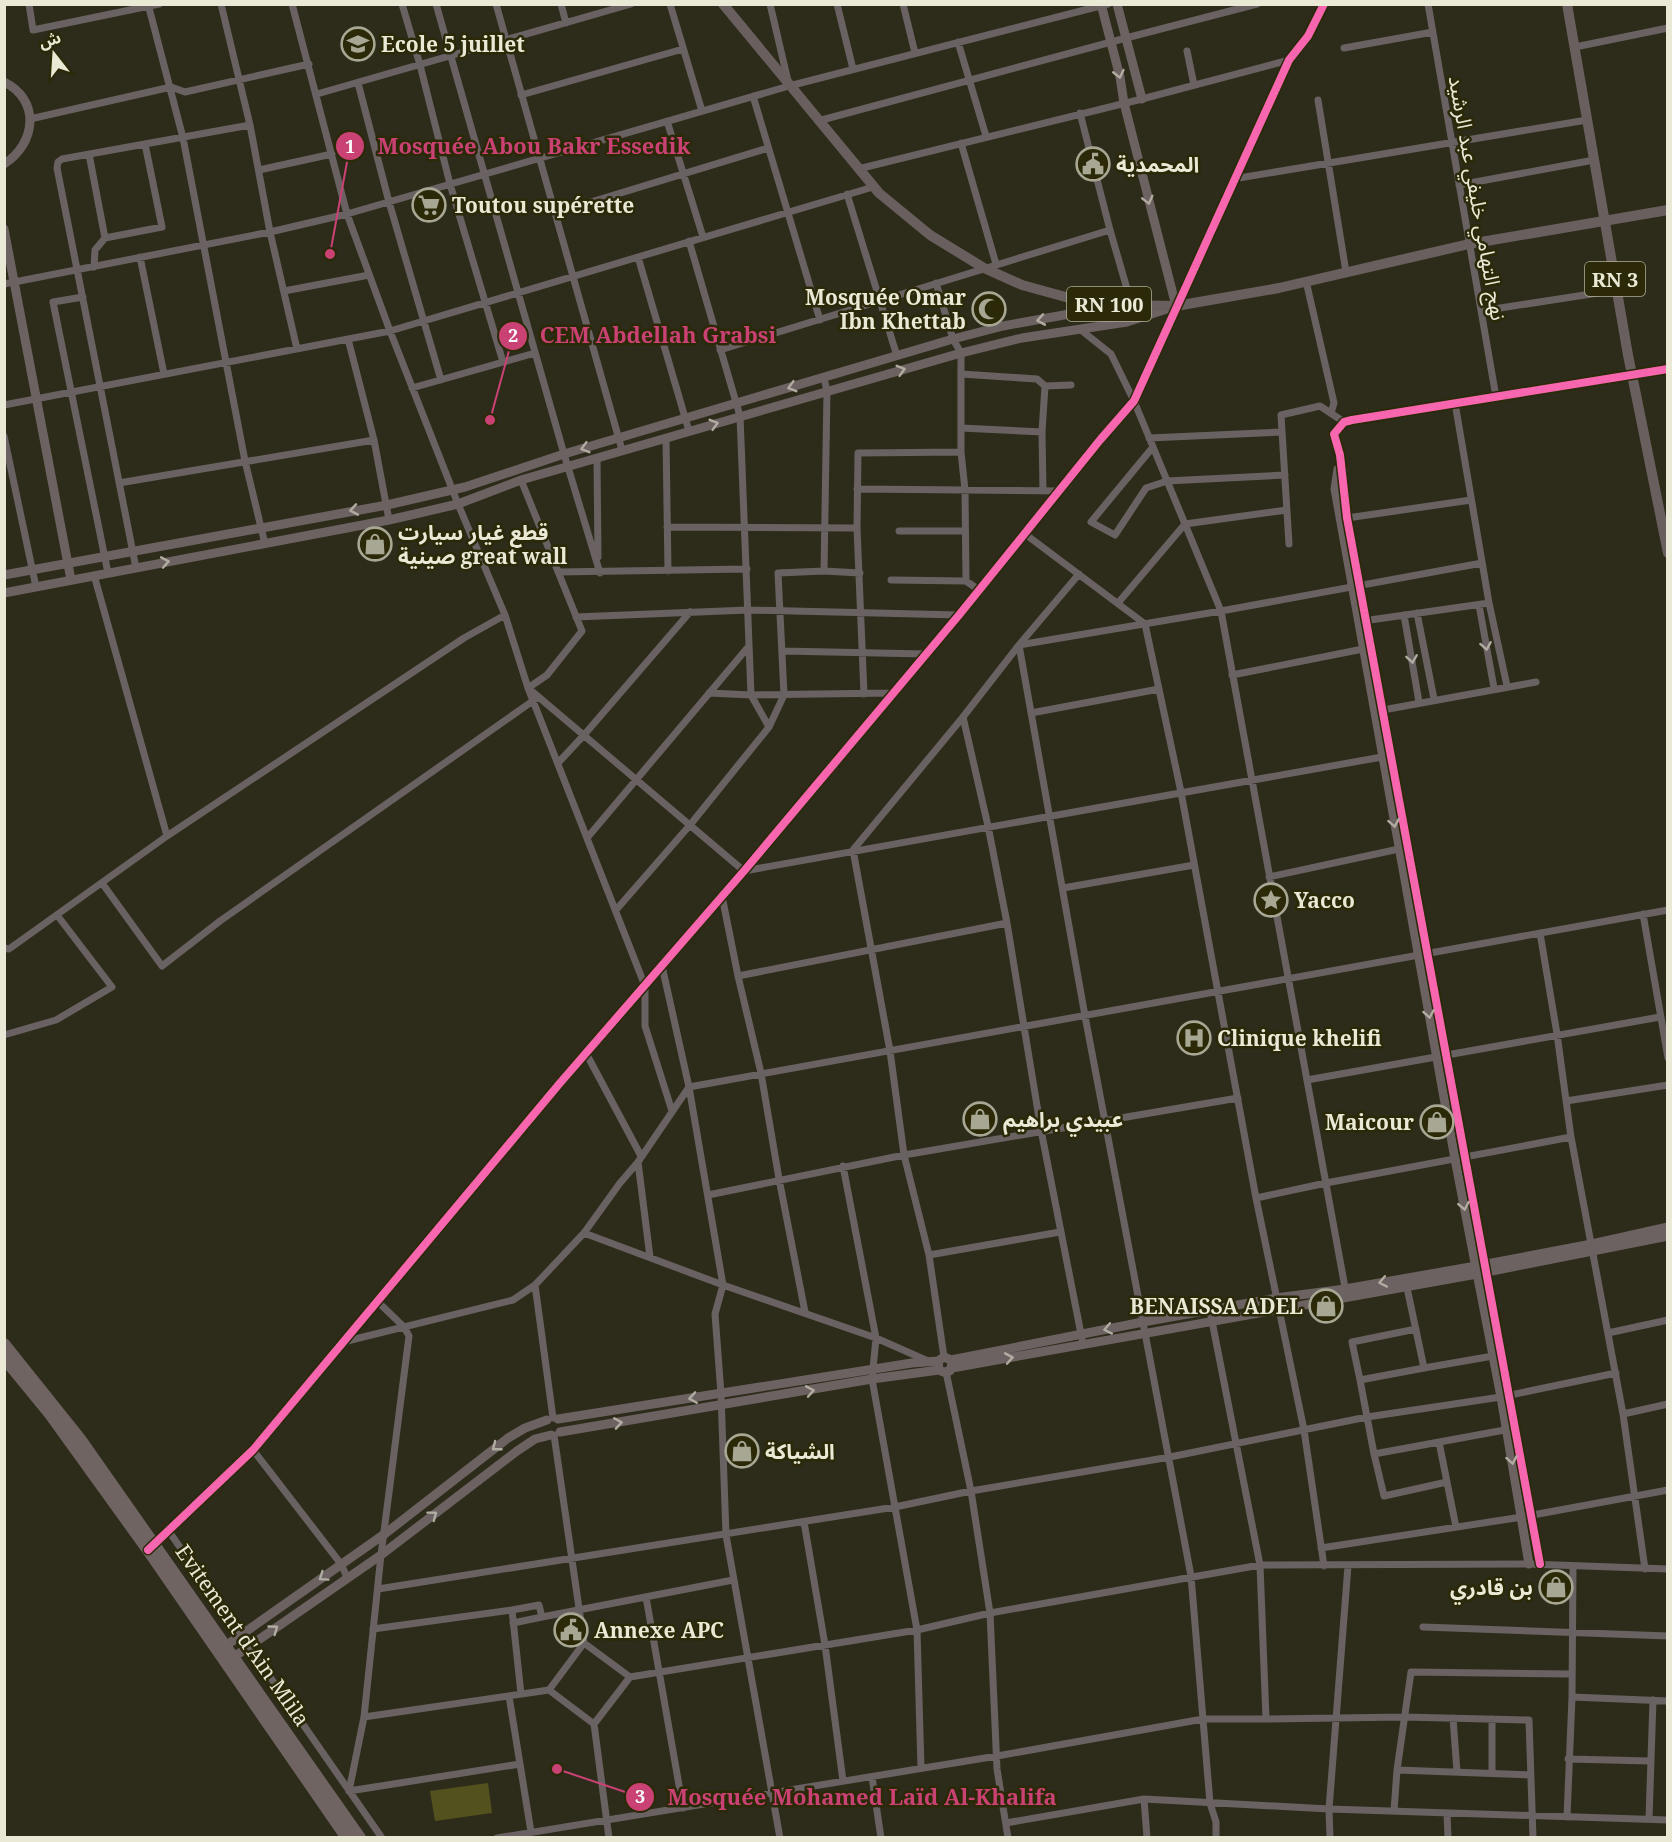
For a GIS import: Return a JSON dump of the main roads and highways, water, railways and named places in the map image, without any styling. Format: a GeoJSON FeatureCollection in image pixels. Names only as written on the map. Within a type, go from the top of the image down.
{"type":"FeatureCollection","features":[{"type":"Feature","properties":{"kind":"highway","name":"Evitement d'Ain Mlila"},"geometry":{"type":"LineString","coordinates":[[4,1344],[74,1430],[222,1648],[360,1838]]}},
{"type":"Feature","properties":{"kind":"highway","name":"Evitement d'Ain Mlila"},"geometry":{"type":"LineString","coordinates":[[4,1358],[152,1547]]}},
{"type":"Feature","properties":{"kind":"highway","name":"Evitement d'Ain Mlila"},"geometry":{"type":"LineString","coordinates":[[230,1659],[347,1838]]}},
{"type":"Feature","properties":{"kind":"main road","name":"RN 100"},"geometry":{"type":"LineString","coordinates":[[723,4],[873,187],[930,235],[984,268],[1022,285],[1073,299],[1132,306],[1176,306],[1306,281],[1469,244],[1668,210]]}},
{"type":"Feature","properties":{"kind":"main road","name":"RN 3"},"geometry":{"type":"LineString","coordinates":[[1567,4],[1632,375],[1668,553]]}},
{"type":"Feature","properties":{"kind":"place","name":"Ecole 5 juillet"},"geometry":{"type":"Point","coordinates":[358,44]}},
{"type":"Feature","properties":{"kind":"place","name":"المحمدية"},"geometry":{"type":"Point","coordinates":[1093,164]}},
{"type":"Feature","properties":{"kind":"place","name":"Toutou supérette"},"geometry":{"type":"Point","coordinates":[429,205]}},
{"type":"Feature","properties":{"kind":"place","name":"Mosquée Abou Bakr Essedik"},"geometry":{"type":"Point","coordinates":[330,254]}},
{"type":"Feature","properties":{"kind":"place","name":"Mosquée Omar Ibn Khettab"},"geometry":{"type":"Point","coordinates":[989,309]}},
{"type":"Feature","properties":{"kind":"place","name":"CEM Abdellah Grabsi"},"geometry":{"type":"Point","coordinates":[490,420]}},
{"type":"Feature","properties":{"kind":"place","name":"قطع غيار سيارت صينية great wall"},"geometry":{"type":"Point","coordinates":[375,544]}},
{"type":"Feature","properties":{"kind":"place","name":"Yacco"},"geometry":{"type":"Point","coordinates":[1271,900]}},
{"type":"Feature","properties":{"kind":"place","name":"Clinique khelifi"},"geometry":{"type":"Point","coordinates":[1194,1038]}},
{"type":"Feature","properties":{"kind":"place","name":"عبيدي براهيم"},"geometry":{"type":"Point","coordinates":[980,1119]}},
{"type":"Feature","properties":{"kind":"place","name":"Maicour"},"geometry":{"type":"Point","coordinates":[1437,1122]}},
{"type":"Feature","properties":{"kind":"place","name":"BENAISSA ADEL"},"geometry":{"type":"Point","coordinates":[1326,1306]}},
{"type":"Feature","properties":{"kind":"place","name":"الشياكة"},"geometry":{"type":"Point","coordinates":[742,1451]}},
{"type":"Feature","properties":{"kind":"place","name":"بن قادري"},"geometry":{"type":"Point","coordinates":[1556,1587]}},
{"type":"Feature","properties":{"kind":"place","name":"Annexe APC"},"geometry":{"type":"Point","coordinates":[571,1630]}},
{"type":"Feature","properties":{"kind":"place","name":"Mosquée Mohamed Laïd Al-Khalifa"},"geometry":{"type":"Point","coordinates":[557,1769]}}]}
